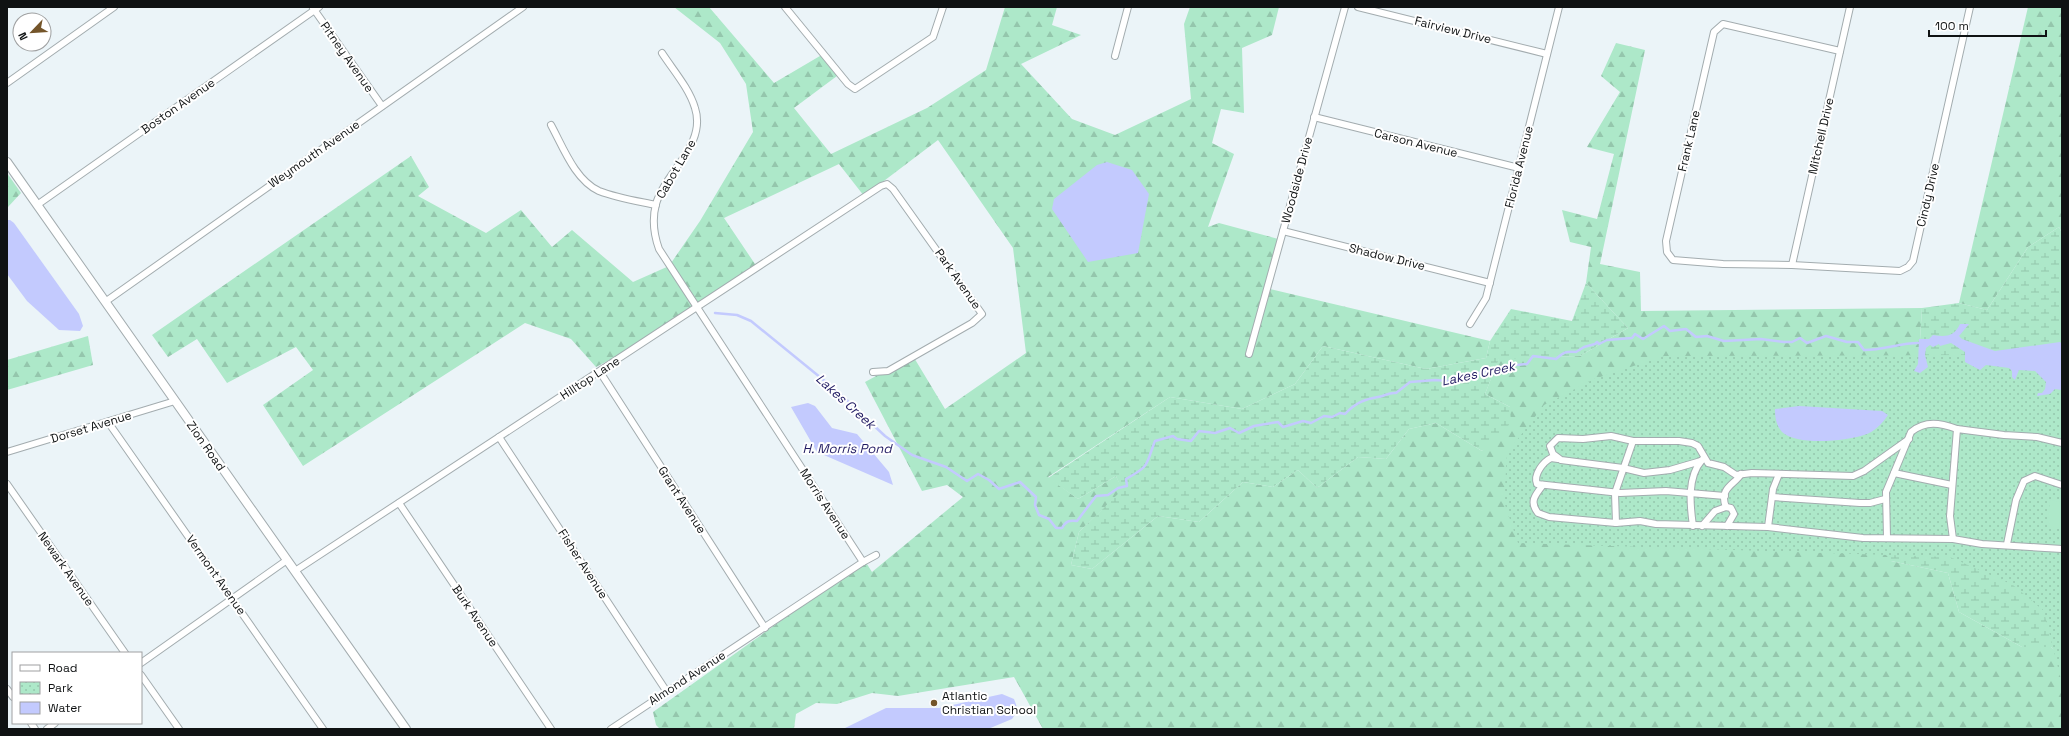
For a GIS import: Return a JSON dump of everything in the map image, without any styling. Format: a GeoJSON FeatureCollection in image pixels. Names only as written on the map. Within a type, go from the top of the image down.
{"type":"FeatureCollection","features":[{"type":"Feature","properties":{"kind":"street"},"geometry":{"type":"LineString","coordinates":[[7,83],[114,7]]}},
{"type":"Feature","properties":{"kind":"street","name":"Weymouth Avenue"},"geometry":{"type":"LineString","coordinates":[[105,302],[523,7]]}},
{"type":"Feature","properties":{"kind":"street"},"geometry":{"type":"LineString","coordinates":[[785,7],[848,84],[855,89],[933,37],[943,7]]}},
{"type":"Feature","properties":{"kind":"street"},"geometry":{"type":"LineString","coordinates":[[1115,56],[1128,7]]}},
{"type":"Feature","properties":{"kind":"street","name":"Woodside Drive"},"geometry":{"type":"LineString","coordinates":[[1249,354],[1345,7]]}},
{"type":"Feature","properties":{"kind":"street","name":"Fairview Drive"},"geometry":{"type":"LineString","coordinates":[[1358,7],[1547,54]]}},
{"type":"Feature","properties":{"kind":"street","name":"Florida Avenue"},"geometry":{"type":"LineString","coordinates":[[1470,324],[1486,298],[1559,7]]}},
{"type":"Feature","properties":{"kind":"street","name":"Mitchell Drive"},"geometry":{"type":"LineString","coordinates":[[1792,264],[1850,7]]}},
{"type":"Feature","properties":{"kind":"street","name":"Cindy Drive"},"geometry":{"type":"LineString","coordinates":[[1792,264],[1900,270],[1908,267],[1913,261],[1970,7]]}},
{"type":"Feature","properties":{"kind":"street","name":"Pitney Avenue"},"geometry":{"type":"LineString","coordinates":[[315,8],[382,106]]}},
{"type":"Feature","properties":{"kind":"street","name":"Boston Avenue"},"geometry":{"type":"LineString","coordinates":[[38,205],[315,8]]}},
{"type":"Feature","properties":{"kind":"street","name":"Frank Lane"},"geometry":{"type":"LineString","coordinates":[[1792,264],[1682,262],[1673,260],[1670,257],[1666,247],[1666,242],[1695,112],[1714,32],[1723,24],[1840,51]]}},
{"type":"Feature","properties":{"kind":"street","name":"Cabot Lane"},"geometry":{"type":"LineString","coordinates":[[662,53],[692,100],[696,110],[697,123],[692,143],[663,186],[656,205],[654,231],[659,249],[696,307]]}},
{"type":"Feature","properties":{"kind":"street","name":"Carson Avenue"},"geometry":{"type":"LineString","coordinates":[[1314,117],[1519,168]]}},
{"type":"Feature","properties":{"kind":"street"},"geometry":{"type":"LineString","coordinates":[[551,125],[580,176],[593,187],[615,196],[656,205]]}},
{"type":"Feature","properties":{"kind":"street","name":"Zion Road"},"geometry":{"type":"LineString","coordinates":[[7,162],[406,729]]}},
{"type":"Feature","properties":{"kind":"street","name":"Hilltop Lane"},"geometry":{"type":"LineString","coordinates":[[295,571],[885,184]]}},
{"type":"Feature","properties":{"kind":"street","name":"Park Avenue"},"geometry":{"type":"LineString","coordinates":[[873,372],[888,371],[972,323],[982,314],[893,189],[885,184]]}},
{"type":"Feature","properties":{"kind":"street","name":"Shadow Drive"},"geometry":{"type":"LineString","coordinates":[[1283,232],[1490,283]]}},
{"type":"Feature","properties":{"kind":"street","name":"Morris Avenue"},"geometry":{"type":"LineString","coordinates":[[696,307],[863,562]]}},
{"type":"Feature","properties":{"kind":"street","name":"Grant Avenue"},"geometry":{"type":"LineString","coordinates":[[600,372],[765,628]]}},
{"type":"Feature","properties":{"kind":"street","name":"Dorset Avenue"},"geometry":{"type":"LineString","coordinates":[[7,452],[175,401]]}},
{"type":"Feature","properties":{"kind":"street","name":"Vermont Avenue"},"geometry":{"type":"LineString","coordinates":[[108,422],[324,729]]}},
{"type":"Feature","properties":{"kind":"street"},"geometry":{"type":"LineString","coordinates":[[1887,537],[1885,499],[1887,487],[1914,430],[1926,424],[1939,423],[1957,429],[2004,435],[2037,437],[2062,443]]}},
{"type":"Feature","properties":{"kind":"street"},"geometry":{"type":"LineString","coordinates":[[1953,540],[1950,524],[1957,429]]}},
{"type":"Feature","properties":{"kind":"street"},"geometry":{"type":"LineString","coordinates":[[1561,460],[1553,454],[1550,447],[1558,438],[1583,439],[1611,436],[1633,441],[1692,443],[1698,446],[1702,460],[1694,477],[1690,492],[1690,507],[1693,526]]}},
{"type":"Feature","properties":{"kind":"street","name":"Fisher Avenue"},"geometry":{"type":"LineString","coordinates":[[499,437],[667,692]]}},
{"type":"Feature","properties":{"kind":"street"},"geometry":{"type":"LineString","coordinates":[[1724,496],[1690,492],[1615,493],[1543,485],[1537,484],[1536,480],[1542,465],[1551,458],[1623,468],[1646,473],[1670,470],[1702,460],[1724,467],[1736,475],[1858,475],[1909,439]]}},
{"type":"Feature","properties":{"kind":"street"},"geometry":{"type":"LineString","coordinates":[[1616,523],[1614,505],[1615,493],[1633,441]]}},
{"type":"Feature","properties":{"kind":"street"},"geometry":{"type":"LineString","coordinates":[[1894,473],[1952,485]]}},
{"type":"Feature","properties":{"kind":"street"},"geometry":{"type":"LineString","coordinates":[[1726,507],[1724,496],[1729,485],[1741,474]]}},
{"type":"Feature","properties":{"kind":"street"},"geometry":{"type":"LineString","coordinates":[[1768,527],[1772,498],[1779,474]]}},
{"type":"Feature","properties":{"kind":"street"},"geometry":{"type":"LineString","coordinates":[[2007,544],[2016,500],[2024,481],[2035,476],[2062,485]]}},
{"type":"Feature","properties":{"kind":"street","name":"Newark Avenue"},"geometry":{"type":"LineString","coordinates":[[7,484],[125,652]]}},
{"type":"Feature","properties":{"kind":"street"},"geometry":{"type":"LineString","coordinates":[[1543,485],[1533,501],[1536,511],[1542,515],[1616,523],[1640,521],[1656,524],[1693,526],[1768,527],[1863,538],[1887,537],[1953,540],[1968,543],[2007,544],[2062,549]]}},
{"type":"Feature","properties":{"kind":"street"},"geometry":{"type":"LineString","coordinates":[[1772,498],[1860,503],[1870,503],[1885,499]]}},
{"type":"Feature","properties":{"kind":"street","name":"Burk Avenue"},"geometry":{"type":"LineString","coordinates":[[399,503],[551,729]]}},
{"type":"Feature","properties":{"kind":"street"},"geometry":{"type":"LineString","coordinates":[[1702,526],[1718,509],[1726,507],[1731,508],[1734,514],[1727,526]]}},
{"type":"Feature","properties":{"kind":"street"},"geometry":{"type":"LineString","coordinates":[[765,628],[863,562],[876,555]]}},
{"type":"Feature","properties":{"kind":"street"},"geometry":{"type":"LineString","coordinates":[[142,662],[287,560]]}},
{"type":"Feature","properties":{"kind":"street","name":"Almond Avenue"},"geometry":{"type":"LineString","coordinates":[[611,729],[765,628]]}},
{"type":"Feature","properties":{"kind":"street"},"geometry":{"type":"LineString","coordinates":[[142,676],[179,729]]}},
{"type":"Feature","properties":{"kind":"green space"},"geometry":{"type":"Polygon","coordinates":[[[674,7],[709,7],[774,83],[825,53],[841,73],[794,108],[831,154],[927,108],[986,70],[1005,7],[1057,7],[1052,25],[1081,35],[1021,64],[1072,119],[1115,135],[1191,99],[1184,24],[1190,7],[1279,7],[1272,35],[1242,48],[1244,113],[1221,109],[1212,143],[1234,154],[1208,227],[1219,223],[1282,240],[1270,289],[1490,341],[1486,358],[1426,369],[1323,346],[1295,384],[1242,409],[1170,397],[1048,477],[1078,499],[1116,476],[1123,490],[1079,532],[1071,565],[1092,569],[1158,516],[1199,522],[1243,482],[1273,487],[1298,470],[1317,488],[1358,457],[1386,459],[1409,429],[1436,423],[1482,451],[1510,407],[1485,394],[1499,358],[1580,356],[1628,328],[1586,283],[1591,247],[1570,242],[1562,210],[1597,219],[1614,154],[1587,147],[1620,92],[1601,76],[1616,43],[1645,50],[1600,264],[1640,272],[1641,311],[1922,308],[1919,356],[1891,561],[1948,573],[1959,612],[2022,647],[2051,647],[2062,656],[2062,729],[1043,729],[1014,677],[898,696],[872,693],[837,704],[816,703],[796,714],[794,729],[660,729],[656,725],[653,712],[865,561],[872,572],[963,497],[947,485],[922,491],[865,382],[913,356],[945,409],[1026,353],[1013,248],[938,140],[864,196],[839,164],[724,218],[757,267],[633,348],[596,367],[571,339],[525,323],[303,466],[263,405],[313,370],[296,347],[227,383],[197,339],[168,357],[152,335],[411,156],[429,187],[418,196],[486,233],[521,210],[552,247],[572,230],[633,282],[669,266],[700,221],[753,132],[746,84],[720,43],[674,7]]]}},
{"type":"Feature","properties":{"kind":"green space"},"geometry":{"type":"Polygon","coordinates":[[[2028,7],[2062,7],[2062,233],[2059,227],[2028,247],[1987,310],[1959,303],[2028,7]]]}},
{"type":"Feature","properties":{"kind":"green space"},"geometry":{"type":"Polygon","coordinates":[[[7,173],[21,193],[7,208],[7,173]]]}},
{"type":"Feature","properties":{"kind":"green space"},"geometry":{"type":"Polygon","coordinates":[[[2059,227],[2062,233],[2062,656],[2051,647],[2022,647],[1959,612],[1948,573],[1891,561],[1882,550],[1919,356],[1922,308],[1959,303],[1987,310],[2028,247],[2059,227]]]}},
{"type":"Feature","properties":{"kind":"green space"},"geometry":{"type":"Polygon","coordinates":[[[1586,283],[1628,328],[1580,356],[1499,359],[1485,394],[1510,407],[1511,423],[1482,451],[1436,423],[1409,429],[1386,459],[1358,457],[1317,488],[1298,470],[1273,487],[1243,482],[1199,522],[1158,516],[1092,569],[1071,565],[1079,532],[1122,490],[1116,476],[1078,499],[1048,478],[1170,397],[1242,409],[1295,384],[1323,346],[1426,369],[1486,358],[1490,341],[1511,309],[1572,321],[1586,283]]]}},
{"type":"Feature","properties":{"kind":"green space"},"geometry":{"type":"Polygon","coordinates":[[[88,336],[93,365],[7,390],[7,360],[88,336]]]}},
{"type":"Feature","properties":{"kind":"green space"},"geometry":{"type":"Polygon","coordinates":[[[1984,355],[2062,369],[2062,684],[2044,611],[2013,585],[1950,557],[1518,543],[1504,502],[1507,453],[1544,405],[1594,379],[1664,356],[1984,355]]]}},
{"type":"Feature","properties":{"kind":"green space"},"geometry":{"type":"Polygon","coordinates":[[[2050,500],[2062,502],[2060,528],[2047,526],[2050,500]]]}},
{"type":"Feature","properties":{"kind":"water"},"geometry":{"type":"Polygon","coordinates":[[[1107,162],[1132,170],[1149,194],[1138,253],[1088,262],[1052,209],[1054,199],[1097,165],[1107,162]]]}},
{"type":"Feature","properties":{"kind":"water"},"geometry":{"type":"Polygon","coordinates":[[[7,220],[14,223],[79,314],[83,326],[80,331],[59,330],[27,301],[7,274],[7,220]]]}},
{"type":"Feature","properties":{"kind":"water"},"geometry":{"type":"Polygon","coordinates":[[[1960,324],[1969,324],[1959,336],[1962,339],[1995,351],[2060,342],[2062,344],[2062,390],[2055,389],[2050,394],[2037,396],[2038,393],[2042,393],[2045,389],[2046,382],[2035,371],[2019,370],[2015,380],[2012,377],[2012,371],[2009,368],[1986,365],[1980,370],[1965,362],[1965,352],[1951,343],[1940,346],[1939,344],[1933,347],[1930,345],[1926,348],[1925,355],[1928,367],[1920,373],[1914,371],[1918,364],[1919,339],[1929,339],[1933,335],[1945,336],[1952,334],[1960,324]]]}},
{"type":"Feature","properties":{"kind":"water","name":"H. Morris Pond"},"geometry":{"type":"Polygon","coordinates":[[[808,403],[815,406],[832,428],[857,434],[889,472],[893,485],[817,452],[791,407],[808,403]]]}},
{"type":"Feature","properties":{"kind":"water"},"geometry":{"type":"Polygon","coordinates":[[[1799,406],[1882,411],[1888,415],[1878,427],[1864,435],[1846,439],[1810,441],[1789,436],[1782,432],[1776,421],[1775,409],[1799,406]]]}},
{"type":"Feature","properties":{"kind":"water"},"geometry":{"type":"Polygon","coordinates":[[[1002,694],[1014,699],[1018,710],[1012,719],[988,729],[843,729],[886,708],[939,708],[1002,694]]]}},
{"type":"Feature","properties":{"kind":"waterway","name":"Lakes Creek"},"geometry":{"type":"LineString","coordinates":[[715,313],[737,315],[751,321],[837,391],[885,436],[912,455],[946,467],[967,481],[978,474],[989,480],[999,489],[1020,482],[1036,497],[1035,505],[1039,515],[1049,519],[1056,528],[1062,528],[1068,522],[1077,521],[1096,496],[1108,495],[1118,488],[1127,486],[1126,479],[1144,467],[1155,441],[1173,436],[1177,439],[1191,441],[1199,431],[1215,433],[1230,428],[1239,433],[1254,426],[1278,422],[1283,427],[1303,421],[1311,423],[1324,416],[1332,417],[1340,413],[1345,414],[1356,404],[1364,400],[1396,393],[1410,382],[1435,380],[1449,381],[1506,366],[1527,364],[1533,356],[1556,359],[1565,352],[1576,352],[1597,342],[1599,344],[1607,340],[1632,338],[1635,334],[1643,339],[1664,326],[1670,331],[1686,329],[1696,337],[1707,336],[1724,341],[1761,339],[1792,342],[1800,338],[1807,343],[1826,336],[1847,342],[1858,342],[1864,350],[1918,343]]}},
{"type":"Feature","properties":{"kind":"place","name":"Atlantic Christian School"},"geometry":{"type":"Point","coordinates":[934,703]}}]}
